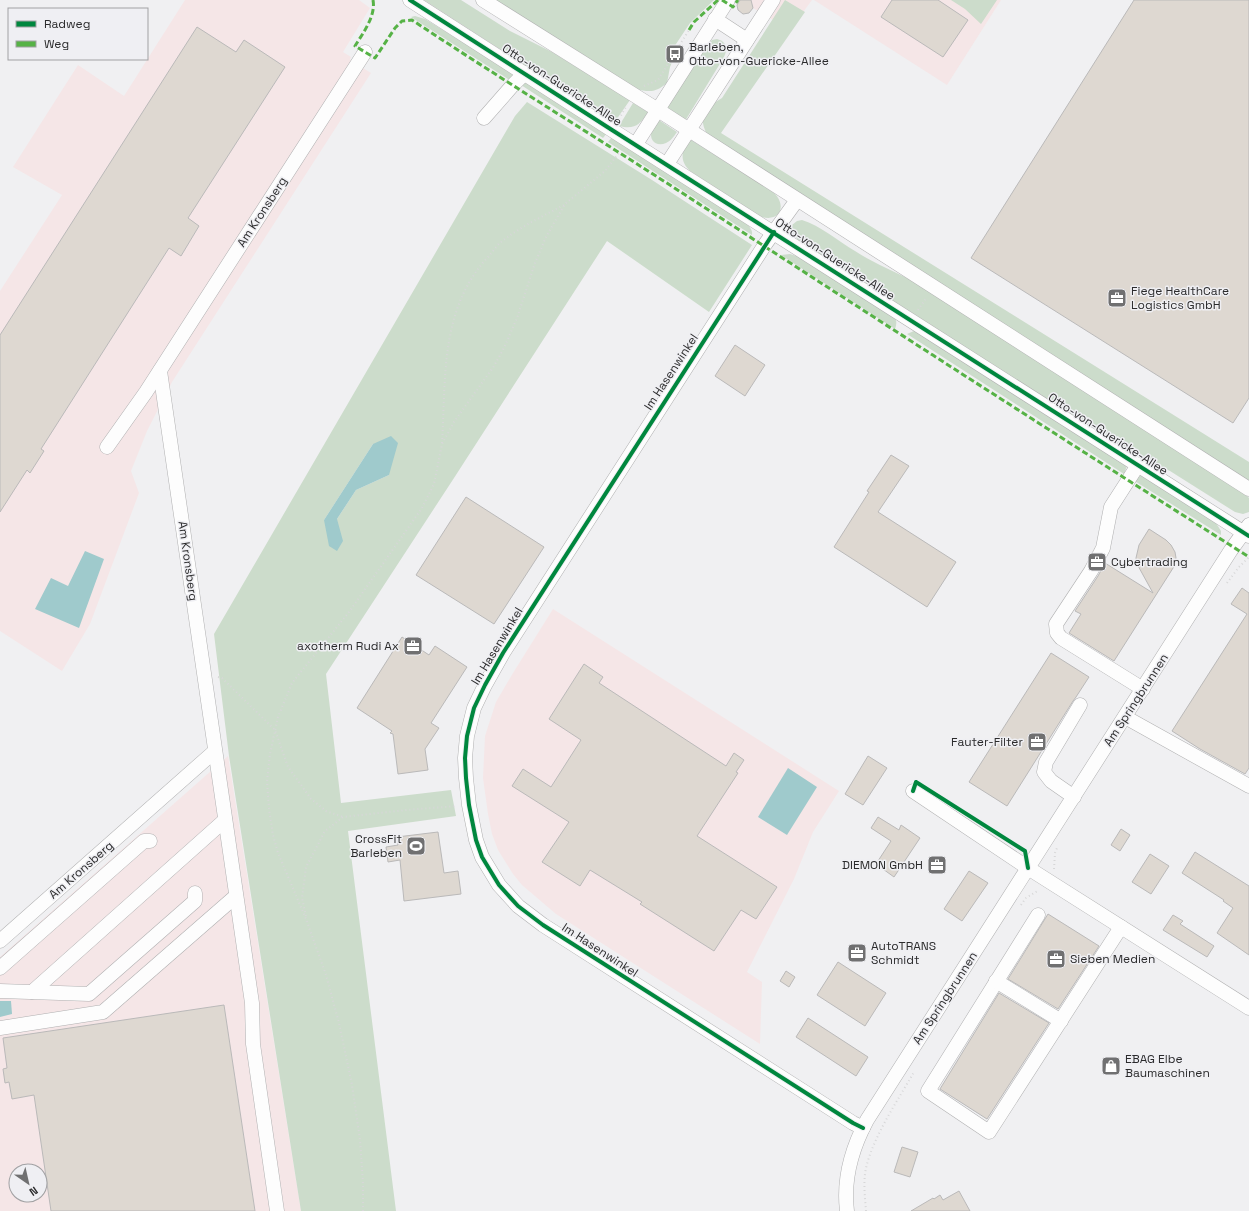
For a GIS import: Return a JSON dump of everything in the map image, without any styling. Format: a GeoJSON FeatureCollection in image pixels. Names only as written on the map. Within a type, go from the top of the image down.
{"type":"FeatureCollection","features":[{"type":"Feature","properties":{"kind":"street","name":"Otto-von-Guericke-Allee"},"geometry":{"type":"LineString","coordinates":[[410,0],[1138,465],[1247,531]]}},
{"type":"Feature","properties":{"kind":"street"},"geometry":{"type":"LineString","coordinates":[[483,0],[658,110],[1249,489]]}},
{"type":"Feature","properties":{"kind":"street"},"geometry":{"type":"LineString","coordinates":[[636,144],[728,0]]}},
{"type":"Feature","properties":{"kind":"street"},"geometry":{"type":"LineString","coordinates":[[667,164],[773,0]]}},
{"type":"Feature","properties":{"kind":"street"},"geometry":{"type":"LineString","coordinates":[[715,19],[747,40]]}},
{"type":"Feature","properties":{"kind":"street","name":"Am Kronsberg"},"geometry":{"type":"LineString","coordinates":[[107,448],[160,371],[365,52]]}},
{"type":"Feature","properties":{"kind":"street"},"geometry":{"type":"LineString","coordinates":[[484,118],[512,86],[525,74]]}},
{"type":"Feature","properties":{"kind":"street","name":"Im Hasenwinkel"},"geometry":{"type":"LineString","coordinates":[[797,200],[774,232],[526,617],[484,685],[474,708],[467,736],[465,758],[466,778],[469,805],[476,840],[489,871],[507,896],[528,914],[828,1108],[863,1128]]}},
{"type":"Feature","properties":{"kind":"street","name":"Am Kronsberg"},"geometry":{"type":"LineString","coordinates":[[160,371],[252,1003],[253,1044],[277,1211]]}},
{"type":"Feature","properties":{"kind":"street"},"geometry":{"type":"LineString","coordinates":[[1138,465],[1111,507],[1103,548],[1091,571],[1056,624],[1056,629],[1062,638],[1142,689]]}},
{"type":"Feature","properties":{"kind":"street","name":"Am Springbrunnen"},"geometry":{"type":"LineString","coordinates":[[847,1211],[848,1170],[854,1149],[863,1128],[1142,689],[1247,531]]}},
{"type":"Feature","properties":{"kind":"street"},"geometry":{"type":"LineString","coordinates":[[1074,797],[1050,781],[1044,772],[1046,762],[1080,705]]}},
{"type":"Feature","properties":{"kind":"street"},"geometry":{"type":"LineString","coordinates":[[1124,717],[1249,786]]}},
{"type":"Feature","properties":{"kind":"street","name":"Am Kronsberg"},"geometry":{"type":"LineString","coordinates":[[0,941],[215,751]]}},
{"type":"Feature","properties":{"kind":"street"},"geometry":{"type":"LineString","coordinates":[[913,791],[1048,881],[1249,1008]]}},
{"type":"Feature","properties":{"kind":"street"},"geometry":{"type":"LineString","coordinates":[[32,992],[225,820]]}},
{"type":"Feature","properties":{"kind":"street"},"geometry":{"type":"LineString","coordinates":[[0,968],[144,841],[150,841]]}},
{"type":"Feature","properties":{"kind":"street"},"geometry":{"type":"LineString","coordinates":[[0,991],[89,994],[194,901],[195,893]]}},
{"type":"Feature","properties":{"kind":"street"},"geometry":{"type":"LineString","coordinates":[[0,1028],[103,1012],[236,896]]}},
{"type":"Feature","properties":{"kind":"street"},"geometry":{"type":"LineString","coordinates":[[1038,914],[928,1091],[989,1132],[1121,927]]}},
{"type":"Feature","properties":{"kind":"street"},"geometry":{"type":"LineString","coordinates":[[996,981],[1061,1020]]}},
{"type":"Feature","properties":{"kind":"path"},"geometry":{"type":"LineString","coordinates":[[363,1211],[360,1140],[352,1085],[339,1022],[326,975],[306,919],[278,853],[273,835],[267,781],[270,754],[278,717],[292,683],[349,612],[422,508],[434,484],[442,444],[447,349],[451,326],[461,298],[476,270],[500,242],[565,204],[605,171],[619,153]]}},
{"type":"Feature","properties":{"kind":"path"},"geometry":{"type":"LineString","coordinates":[[442,444],[454,422],[494,366],[504,348],[517,318],[546,237],[565,204]]}},
{"type":"Feature","properties":{"kind":"path"},"geometry":{"type":"LineString","coordinates":[[911,320],[934,288]]}},
{"type":"Feature","properties":{"kind":"path"},"geometry":{"type":"LineString","coordinates":[[1226,584],[1239,566],[1249,557]]}},
{"type":"Feature","properties":{"kind":"path"},"geometry":{"type":"LineString","coordinates":[[204,676],[222,678],[275,730],[288,767],[311,799],[326,811],[343,817],[469,805]]}},
{"type":"Feature","properties":{"kind":"path"},"geometry":{"type":"LineString","coordinates":[[306,919],[302,898],[306,867],[325,831],[343,817]]}},
{"type":"Feature","properties":{"kind":"path"},"geometry":{"type":"LineString","coordinates":[[1021,905],[1026,898],[1041,888],[1048,881],[1054,871],[1055,853],[1059,846]]}},
{"type":"Feature","properties":{"kind":"path"},"geometry":{"type":"LineString","coordinates":[[866,1211],[865,1180],[868,1162],[880,1133],[916,1069]]}},
{"type":"Feature","properties":{"kind":"shaded area"},"geometry":{"type":"Polygon","coordinates":[[[185,0],[359,0],[370,8],[343,52],[351,57],[350,60],[371,73],[172,382],[147,431],[131,471],[139,493],[90,624],[62,671],[0,631],[0,291],[62,195],[13,167],[78,65],[124,96],[185,0]]]}},
{"type":"Feature","properties":{"kind":"shaded area"},"geometry":{"type":"Polygon","coordinates":[[[735,0],[812,0],[790,30],[753,8],[743,14],[738,10],[738,2],[735,0]]]}},
{"type":"Feature","properties":{"kind":"shaded area"},"geometry":{"type":"Polygon","coordinates":[[[814,0],[1001,0],[947,85],[814,0]]]}},
{"type":"Feature","properties":{"kind":"shaded area"},"geometry":{"type":"Polygon","coordinates":[[[553,609],[839,791],[813,832],[794,879],[747,972],[762,982],[760,1044],[556,914],[522,885],[513,874],[498,850],[492,834],[483,778],[485,736],[496,702],[553,609]]]}},
{"type":"Feature","properties":{"kind":"shaded area"},"geometry":{"type":"Polygon","coordinates":[[[228,756],[301,1211],[0,1211],[0,957],[228,756]]]}},
{"type":"Feature","properties":{"kind":"green space"},"geometry":{"type":"Polygon","coordinates":[[[424,0],[461,0],[510,31],[552,52],[630,100],[614,123],[424,0]]]}},
{"type":"Feature","properties":{"kind":"green space"},"geometry":{"type":"Polygon","coordinates":[[[494,0],[714,0],[690,23],[668,56],[673,60],[667,83],[659,89],[649,91],[635,89],[494,0]]]}},
{"type":"Feature","properties":{"kind":"green space"},"geometry":{"type":"Polygon","coordinates":[[[785,0],[805,12],[721,133],[1249,462],[1249,482],[707,134],[703,122],[705,113],[712,105],[722,98],[785,0]]]}},
{"type":"Feature","properties":{"kind":"green space"},"geometry":{"type":"Polygon","coordinates":[[[951,0],[997,0],[981,24],[965,9],[951,0]]]}},
{"type":"Feature","properties":{"kind":"green space"},"geometry":{"type":"Polygon","coordinates":[[[415,16],[425,19],[516,75],[511,81],[411,17],[415,16]]]}},
{"type":"Feature","properties":{"kind":"green space"},"geometry":{"type":"Polygon","coordinates":[[[717,39],[723,42],[726,46],[724,57],[685,121],[666,108],[709,43],[712,40],[717,39]]]}},
{"type":"Feature","properties":{"kind":"green space"},"geometry":{"type":"Polygon","coordinates":[[[525,81],[607,133],[603,138],[521,85],[525,81]]]}},
{"type":"Feature","properties":{"kind":"green space"},"geometry":{"type":"Polygon","coordinates":[[[527,102],[652,180],[752,245],[709,312],[607,241],[326,674],[341,803],[451,790],[456,816],[348,831],[396,1211],[301,1211],[229,756],[214,634],[515,116],[527,102]],[[373,444],[324,520],[337,519],[356,490],[389,475],[373,444]]]}},
{"type":"Feature","properties":{"kind":"green space"},"geometry":{"type":"Polygon","coordinates":[[[633,103],[648,112],[639,123],[633,127],[619,126],[633,103]]]}},
{"type":"Feature","properties":{"kind":"green space"},"geometry":{"type":"Polygon","coordinates":[[[659,120],[677,132],[669,141],[663,144],[657,144],[651,137],[652,129],[659,120]]]}},
{"type":"Feature","properties":{"kind":"green space"},"geometry":{"type":"Polygon","coordinates":[[[612,137],[743,221],[751,229],[752,235],[608,142],[612,137]]]}},
{"type":"Feature","properties":{"kind":"green space"},"geometry":{"type":"Polygon","coordinates":[[[688,138],[773,192],[778,197],[780,202],[780,212],[772,217],[766,218],[759,216],[690,171],[686,167],[683,159],[683,151],[688,138]]]}},
{"type":"Feature","properties":{"kind":"green space"},"geometry":{"type":"Polygon","coordinates":[[[802,220],[809,222],[869,259],[913,281],[1245,494],[1249,498],[1249,512],[1243,514],[1235,512],[1170,471],[1135,456],[798,240],[792,231],[792,225],[797,221],[802,220]]]}},
{"type":"Feature","properties":{"kind":"green space"},"geometry":{"type":"Polygon","coordinates":[[[790,254],[803,258],[893,316],[896,322],[895,329],[781,255],[790,254]]]}},
{"type":"Feature","properties":{"kind":"green space"},"geometry":{"type":"Polygon","coordinates":[[[914,331],[919,332],[1127,466],[1124,474],[907,334],[914,331]]]}},
{"type":"Feature","properties":{"kind":"green space"},"geometry":{"type":"Polygon","coordinates":[[[1142,475],[1216,523],[1221,531],[1221,535],[1133,480],[1142,475]]]}},
{"type":"Feature","properties":{"kind":"water"},"geometry":{"type":"Polygon","coordinates":[[[391,436],[398,443],[389,475],[356,490],[337,519],[343,541],[337,551],[329,546],[324,520],[373,444],[391,436]]]}},
{"type":"Feature","properties":{"kind":"water"},"geometry":{"type":"Polygon","coordinates":[[[85,551],[104,559],[79,628],[35,609],[51,578],[68,586],[85,551]]]}},
{"type":"Feature","properties":{"kind":"water"},"geometry":{"type":"Polygon","coordinates":[[[788,768],[817,787],[787,835],[758,817],[788,768]]]}},
{"type":"Feature","properties":{"kind":"water"},"geometry":{"type":"Polygon","coordinates":[[[0,1001],[11,1001],[12,1014],[0,1017],[0,1001]]]}},
{"type":"Feature","properties":{"kind":"building"},"geometry":{"type":"Polygon","coordinates":[[[740,0],[751,0],[753,8],[749,13],[743,14],[738,10],[737,5],[740,0]]]}},
{"type":"Feature","properties":{"kind":"building"},"geometry":{"type":"Polygon","coordinates":[[[892,0],[938,0],[968,20],[943,57],[881,17],[892,0]]]}},
{"type":"Feature","properties":{"kind":"building"},"geometry":{"type":"Polygon","coordinates":[[[1134,0],[1249,0],[1249,398],[1233,423],[971,258],[1134,0]]]}},
{"type":"Feature","properties":{"kind":"building"},"geometry":{"type":"Polygon","coordinates":[[[197,27],[236,52],[244,40],[285,67],[188,218],[199,226],[181,256],[169,248],[41,449],[44,451],[30,473],[27,470],[0,512],[0,335],[197,27]]]}},
{"type":"Feature","properties":{"kind":"building"},"geometry":{"type":"Polygon","coordinates":[[[735,345],[765,365],[745,396],[715,376],[735,345]]]}},
{"type":"Feature","properties":{"kind":"building"},"geometry":{"type":"Polygon","coordinates":[[[891,455],[909,466],[878,512],[956,562],[927,607],[834,547],[869,492],[867,491],[891,455]]]}},
{"type":"Feature","properties":{"kind":"building"},"geometry":{"type":"Polygon","coordinates":[[[466,497],[544,547],[494,624],[416,575],[466,497]]]}},
{"type":"Feature","properties":{"kind":"building"},"geometry":{"type":"Polygon","coordinates":[[[1149,529],[1171,545],[1175,552],[1175,565],[1114,661],[1069,633],[1081,614],[1075,611],[1105,563],[1153,593],[1137,564],[1136,558],[1139,545],[1149,529]]]}},
{"type":"Feature","properties":{"kind":"building"},"geometry":{"type":"Polygon","coordinates":[[[1242,588],[1249,593],[1249,768],[1245,774],[1200,749],[1172,731],[1247,614],[1231,604],[1242,588]]]}},
{"type":"Feature","properties":{"kind":"building"},"geometry":{"type":"Polygon","coordinates":[[[402,637],[429,655],[435,646],[467,667],[431,723],[439,728],[425,749],[428,770],[398,774],[393,734],[390,733],[392,731],[357,708],[402,637]]]}},
{"type":"Feature","properties":{"kind":"building"},"geometry":{"type":"Polygon","coordinates":[[[1051,653],[1089,677],[1007,806],[969,782],[1051,653]]]}},
{"type":"Feature","properties":{"kind":"building"},"geometry":{"type":"Polygon","coordinates":[[[584,664],[603,677],[599,683],[726,766],[734,753],[744,760],[736,772],[738,773],[697,836],[777,887],[756,919],[741,910],[714,951],[640,904],[642,902],[590,870],[580,886],[542,862],[569,822],[512,786],[523,769],[551,787],[581,740],[549,719],[584,664]]]}},
{"type":"Feature","properties":{"kind":"building"},"geometry":{"type":"Polygon","coordinates":[[[868,756],[887,768],[863,805],[845,794],[868,756]]]}},
{"type":"Feature","properties":{"kind":"building"},"geometry":{"type":"Polygon","coordinates":[[[878,817],[899,830],[901,825],[920,838],[894,877],[876,864],[891,841],[871,828],[878,817]]]}},
{"type":"Feature","properties":{"kind":"building"},"geometry":{"type":"Polygon","coordinates":[[[1121,829],[1130,835],[1120,851],[1111,845],[1121,829]]]}},
{"type":"Feature","properties":{"kind":"building"},"geometry":{"type":"Polygon","coordinates":[[[438,832],[444,873],[458,871],[461,894],[404,901],[400,860],[388,862],[386,847],[398,845],[397,837],[438,832]]]}},
{"type":"Feature","properties":{"kind":"building"},"geometry":{"type":"Polygon","coordinates":[[[1195,852],[1249,886],[1249,955],[1217,933],[1233,908],[1223,901],[1224,900],[1182,873],[1195,852]]]}},
{"type":"Feature","properties":{"kind":"building"},"geometry":{"type":"Polygon","coordinates":[[[1150,854],[1169,866],[1151,894],[1132,882],[1150,854]]]}},
{"type":"Feature","properties":{"kind":"building"},"geometry":{"type":"Polygon","coordinates":[[[969,871],[988,883],[962,921],[944,909],[969,871]]]}},
{"type":"Feature","properties":{"kind":"building","name":"Sieben Medien"},"geometry":{"type":"Polygon","coordinates":[[[1048,914],[1099,946],[1058,1009],[1008,979],[1048,914]]]}},
{"type":"Feature","properties":{"kind":"building"},"geometry":{"type":"Polygon","coordinates":[[[1173,915],[1183,921],[1180,924],[1214,946],[1207,957],[1163,930],[1173,915]]]}},
{"type":"Feature","properties":{"kind":"building"},"geometry":{"type":"Polygon","coordinates":[[[838,962],[886,993],[865,1026],[817,995],[838,962]]]}},
{"type":"Feature","properties":{"kind":"building"},"geometry":{"type":"Polygon","coordinates":[[[786,971],[795,977],[789,987],[780,981],[786,971]]]}},
{"type":"Feature","properties":{"kind":"building"},"geometry":{"type":"Polygon","coordinates":[[[999,993],[1049,1023],[987,1119],[940,1089],[999,993]]]}},
{"type":"Feature","properties":{"kind":"building"},"geometry":{"type":"Polygon","coordinates":[[[224,1005],[255,1211],[51,1211],[48,1191],[48,1163],[44,1163],[34,1095],[12,1099],[9,1082],[5,1083],[3,1069],[7,1068],[3,1038],[224,1005]]]}},
{"type":"Feature","properties":{"kind":"building"},"geometry":{"type":"Polygon","coordinates":[[[808,1018],[868,1057],[856,1076],[796,1037],[808,1018]]]}},
{"type":"Feature","properties":{"kind":"building"},"geometry":{"type":"Polygon","coordinates":[[[902,1147],[918,1152],[910,1177],[894,1172],[902,1147]]]}},
{"type":"Feature","properties":{"kind":"building"},"geometry":{"type":"Polygon","coordinates":[[[959,1191],[970,1211],[911,1211],[940,1195],[943,1200],[959,1191]]]}},
{"type":"Feature","properties":{"kind":"marked path"},"geometry":{"type":"LineString","coordinates":[[373,0],[373,12],[371,18],[355,46],[375,58],[395,28],[402,21],[412,20],[1249,557]]}},
{"type":"Feature","properties":{"kind":"marked path"},"geometry":{"type":"LineString","coordinates":[[689,30],[694,22],[718,0]]}},
{"type":"Feature","properties":{"kind":"marked path"},"geometry":{"type":"LineString","coordinates":[[722,0],[733,7],[738,0]]}},
{"type":"Feature","properties":{"kind":"cycle path"},"geometry":{"type":"LineString","coordinates":[[410,0],[1249,536]]}},
{"type":"Feature","properties":{"kind":"cycle path"},"geometry":{"type":"LineString","coordinates":[[774,232],[503,653],[474,708],[467,736],[465,758],[466,778],[469,805],[476,840],[482,857],[499,885],[518,906],[543,925],[863,1128]]}},
{"type":"Feature","properties":{"kind":"cycle path"},"geometry":{"type":"LineString","coordinates":[[913,791],[916,782],[1025,851],[1028,868]]}},
{"type":"Feature","properties":{"kind":"place","name":"Barleben, Otto-von-Guericke-Allee"},"geometry":{"type":"Point","coordinates":[675,54]}},
{"type":"Feature","properties":{"kind":"place","name":"Fiege HealthCare Logistics GmbH"},"geometry":{"type":"Point","coordinates":[1117,298]}},
{"type":"Feature","properties":{"kind":"place","name":"Cybertrading"},"geometry":{"type":"Point","coordinates":[1097,562]}},
{"type":"Feature","properties":{"kind":"place","name":"axotherm Rudi Ax"},"geometry":{"type":"Point","coordinates":[413,646]}},
{"type":"Feature","properties":{"kind":"place","name":"Fauter-Filter"},"geometry":{"type":"Point","coordinates":[1037,742]}},
{"type":"Feature","properties":{"kind":"place","name":"CrossFit Barleben"},"geometry":{"type":"Point","coordinates":[416,846]}},
{"type":"Feature","properties":{"kind":"place","name":"DIEMON GmbH"},"geometry":{"type":"Point","coordinates":[937,865]}},
{"type":"Feature","properties":{"kind":"place","name":"AutoTRANS Schmidt"},"geometry":{"type":"Point","coordinates":[857,953]}},
{"type":"Feature","properties":{"kind":"place","name":"Sieben Medien"},"geometry":{"type":"Point","coordinates":[1056,959]}},
{"type":"Feature","properties":{"kind":"place","name":"EBAG Elbe Baumaschinen"},"geometry":{"type":"Point","coordinates":[1111,1066]}}]}
